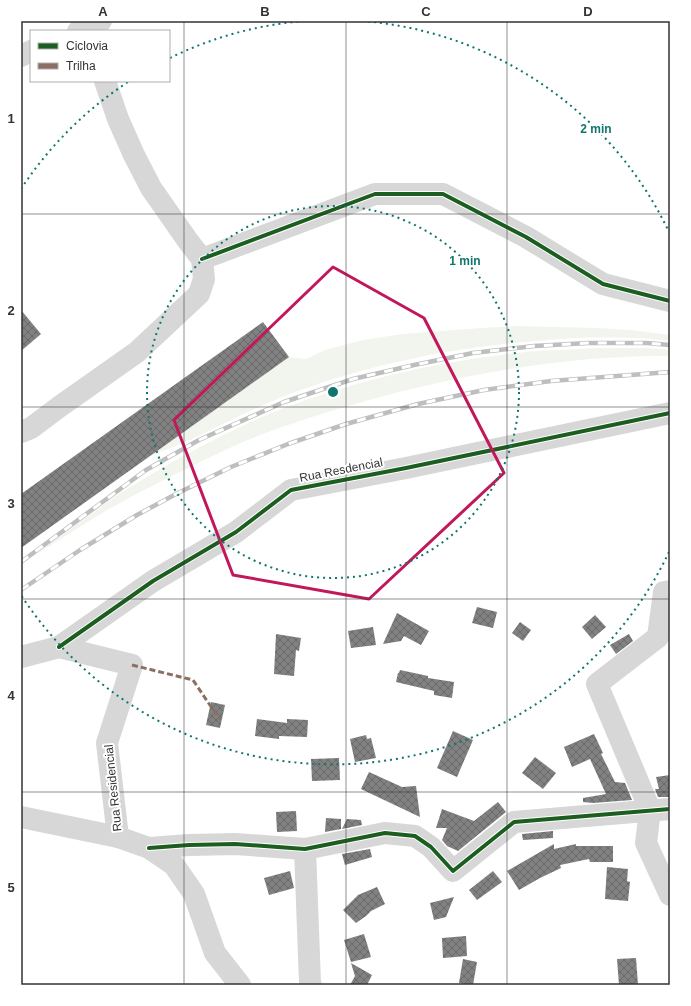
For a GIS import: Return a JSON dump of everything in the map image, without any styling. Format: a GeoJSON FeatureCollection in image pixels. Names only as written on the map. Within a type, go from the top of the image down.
{"type":"FeatureCollection","features":[{"type":"Feature","properties":{"kind":"street"},"geometry":{"type":"LineString","coordinates":[[21,432],[31,428],[59,406],[137,352],[199,294],[204,279],[202,259],[151,188],[118,119],[105,82]]}},
{"type":"Feature","properties":{"kind":"street"},"geometry":{"type":"LineString","coordinates":[[202,259],[375,194],[443,194],[526,236],[604,284],[670,302]]}},
{"type":"Feature","properties":{"kind":"street","name":"Rua Resdencial"},"geometry":{"type":"LineString","coordinates":[[58,647],[153,581],[236,532],[291,490],[406,468],[670,413]]}},
{"type":"Feature","properties":{"kind":"street"},"geometry":{"type":"LineString","coordinates":[[670,591],[664,592],[658,637],[597,684],[660,810],[646,843],[670,895]]}},
{"type":"Feature","properties":{"kind":"street","name":"Rua Residencial"},"geometry":{"type":"LineString","coordinates":[[21,657],[58,647],[132,665],[107,743],[118,837]]}},
{"type":"Feature","properties":{"kind":"street"},"geometry":{"type":"LineString","coordinates":[[150,848],[235,844],[305,850],[385,832],[415,836],[432,847],[453,871],[514,822],[660,810]]}},
{"type":"Feature","properties":{"kind":"street"},"geometry":{"type":"LineString","coordinates":[[21,817],[118,837],[150,848],[174,865],[194,894],[215,953],[240,985]]}},
{"type":"Feature","properties":{"kind":"street"},"geometry":{"type":"LineString","coordinates":[[305,850],[311,985]]}},
{"type":"Feature","properties":{"kind":"highlighted area"},"geometry":{"type":"Polygon","coordinates":[[[333,267],[424,318],[504,473],[369,599],[233,575],[174,420],[333,267]]]}},
{"type":"Feature","properties":{"kind":"shaded area"},"geometry":{"type":"Polygon","coordinates":[[[517,326],[631,330],[670,335],[670,341],[610,337],[561,339],[506,344],[445,352],[414,358],[354,373],[281,397],[188,441],[151,455],[289,357],[306,359],[325,350],[363,340],[403,334],[517,326]]]}},
{"type":"Feature","properties":{"kind":"shaded area"},"geometry":{"type":"Polygon","coordinates":[[[599,348],[647,348],[670,350],[670,356],[587,359],[504,370],[421,387],[328,412],[288,425],[236,445],[188,468],[109,509],[37,554],[119,495],[165,466],[208,442],[269,414],[308,399],[362,382],[445,363],[525,352],[599,348]]]}},
{"type":"Feature","properties":{"kind":"building"},"geometry":{"type":"Polygon","coordinates":[[[21,310],[41,334],[21,351],[21,310]]]}},
{"type":"Feature","properties":{"kind":"building"},"geometry":{"type":"Polygon","coordinates":[[[263,322],[289,357],[21,548],[21,494],[263,322]]]}},
{"type":"Feature","properties":{"kind":"building"},"geometry":{"type":"Polygon","coordinates":[[[477,607],[497,612],[493,628],[472,623],[477,607]]]}},
{"type":"Feature","properties":{"kind":"building"},"geometry":{"type":"Polygon","coordinates":[[[397,613],[429,631],[421,645],[404,636],[401,641],[383,644],[397,613]]]}},
{"type":"Feature","properties":{"kind":"building"},"geometry":{"type":"Polygon","coordinates":[[[595,615],[606,627],[592,639],[582,627],[595,615]]]}},
{"type":"Feature","properties":{"kind":"building"},"geometry":{"type":"Polygon","coordinates":[[[520,622],[531,630],[523,641],[512,633],[520,622]]]}},
{"type":"Feature","properties":{"kind":"building"},"geometry":{"type":"Polygon","coordinates":[[[373,627],[376,645],[351,648],[348,631],[373,627]]]}},
{"type":"Feature","properties":{"kind":"building"},"geometry":{"type":"Polygon","coordinates":[[[276,634],[301,638],[299,651],[296,650],[294,676],[274,674],[276,634]]]}},
{"type":"Feature","properties":{"kind":"building"},"geometry":{"type":"Polygon","coordinates":[[[629,634],[633,641],[616,654],[610,645],[629,634]]]}},
{"type":"Feature","properties":{"kind":"building"},"geometry":{"type":"Polygon","coordinates":[[[400,670],[428,676],[428,678],[454,682],[452,698],[434,695],[434,691],[396,682],[400,670]]]}},
{"type":"Feature","properties":{"kind":"building"},"geometry":{"type":"Polygon","coordinates":[[[211,702],[225,705],[220,728],[206,725],[211,702]]]}},
{"type":"Feature","properties":{"kind":"building"},"geometry":{"type":"Polygon","coordinates":[[[257,719],[287,723],[287,719],[308,720],[307,737],[279,736],[279,739],[255,736],[257,719]]]}},
{"type":"Feature","properties":{"kind":"building"},"geometry":{"type":"Polygon","coordinates":[[[453,731],[473,740],[457,777],[437,768],[453,731]]]}},
{"type":"Feature","properties":{"kind":"building"},"geometry":{"type":"Polygon","coordinates":[[[594,734],[603,753],[601,754],[615,782],[625,783],[632,800],[593,803],[583,802],[583,798],[606,794],[590,759],[572,767],[564,747],[594,734]]]}},
{"type":"Feature","properties":{"kind":"building"},"geometry":{"type":"Polygon","coordinates":[[[366,735],[367,739],[371,738],[376,758],[355,762],[350,739],[366,735]]]}},
{"type":"Feature","properties":{"kind":"building"},"geometry":{"type":"Polygon","coordinates":[[[535,757],[556,773],[543,789],[522,773],[535,757]]]}},
{"type":"Feature","properties":{"kind":"building"},"geometry":{"type":"Polygon","coordinates":[[[339,758],[340,780],[312,781],[311,759],[339,758]]]}},
{"type":"Feature","properties":{"kind":"building"},"geometry":{"type":"Polygon","coordinates":[[[369,772],[402,787],[416,786],[420,817],[361,789],[369,772]]]}},
{"type":"Feature","properties":{"kind":"building"},"geometry":{"type":"Polygon","coordinates":[[[670,775],[670,797],[658,797],[655,789],[659,789],[656,777],[670,775]]]}},
{"type":"Feature","properties":{"kind":"building"},"geometry":{"type":"Polygon","coordinates":[[[498,802],[506,812],[458,851],[447,846],[442,840],[447,828],[436,828],[442,809],[474,821],[498,802]]]}},
{"type":"Feature","properties":{"kind":"building"},"geometry":{"type":"Polygon","coordinates":[[[296,811],[297,831],[277,832],[276,812],[296,811]]]}},
{"type":"Feature","properties":{"kind":"building"},"geometry":{"type":"Polygon","coordinates":[[[326,818],[341,819],[341,829],[325,832],[326,818]]]}},
{"type":"Feature","properties":{"kind":"building"},"geometry":{"type":"Polygon","coordinates":[[[347,819],[361,820],[362,825],[342,829],[347,819]]]}},
{"type":"Feature","properties":{"kind":"building"},"geometry":{"type":"Polygon","coordinates":[[[553,831],[553,838],[523,840],[522,834],[553,831]]]}},
{"type":"Feature","properties":{"kind":"building"},"geometry":{"type":"Polygon","coordinates":[[[554,844],[554,849],[576,844],[576,846],[613,846],[613,862],[590,862],[589,859],[560,865],[561,868],[519,890],[507,871],[554,844]]]}},
{"type":"Feature","properties":{"kind":"building"},"geometry":{"type":"Polygon","coordinates":[[[370,849],[372,857],[345,865],[342,854],[370,849]]]}},
{"type":"Feature","properties":{"kind":"building"},"geometry":{"type":"Polygon","coordinates":[[[607,867],[628,869],[627,881],[630,882],[628,901],[605,899],[607,867]]]}},
{"type":"Feature","properties":{"kind":"building"},"geometry":{"type":"Polygon","coordinates":[[[290,871],[294,888],[269,895],[264,878],[290,871]]]}},
{"type":"Feature","properties":{"kind":"building"},"geometry":{"type":"Polygon","coordinates":[[[493,871],[502,882],[477,900],[469,890],[493,871]]]}},
{"type":"Feature","properties":{"kind":"building"},"geometry":{"type":"Polygon","coordinates":[[[377,887],[385,904],[371,911],[356,923],[343,910],[358,895],[377,887]]]}},
{"type":"Feature","properties":{"kind":"building"},"geometry":{"type":"Polygon","coordinates":[[[454,897],[446,917],[434,920],[430,903],[454,897]]]}},
{"type":"Feature","properties":{"kind":"building"},"geometry":{"type":"Polygon","coordinates":[[[364,934],[371,957],[351,962],[344,940],[364,934]]]}},
{"type":"Feature","properties":{"kind":"building"},"geometry":{"type":"Polygon","coordinates":[[[466,936],[467,956],[443,958],[442,938],[466,936]]]}},
{"type":"Feature","properties":{"kind":"building"},"geometry":{"type":"Polygon","coordinates":[[[636,958],[638,985],[619,985],[617,959],[636,958]]]}},
{"type":"Feature","properties":{"kind":"building"},"geometry":{"type":"Polygon","coordinates":[[[463,959],[477,962],[473,985],[459,983],[463,959]]]}},
{"type":"Feature","properties":{"kind":"building"},"geometry":{"type":"Polygon","coordinates":[[[351,963],[372,975],[367,985],[350,985],[355,976],[351,963]]]}},
{"type":"Feature","properties":{"kind":"railway"},"geometry":{"type":"LineString","coordinates":[[21,562],[146,470],[199,440],[284,402],[353,379],[473,353],[534,346],[588,343],[647,343],[670,345]]}},
{"type":"Feature","properties":{"kind":"railway"},"geometry":{"type":"LineString","coordinates":[[21,590],[80,550],[137,515],[176,494],[231,467],[288,444],[346,424],[418,404],[484,390],[551,381],[670,372]]}},
{"type":"Feature","properties":{"kind":"marked path"},"geometry":{"type":"LineString","coordinates":[[132,665],[193,680],[220,720]]}},
{"type":"Feature","properties":{"kind":"cycle path"},"geometry":{"type":"LineString","coordinates":[[202,259],[375,194],[443,194],[526,237],[603,284],[670,301]]}},
{"type":"Feature","properties":{"kind":"cycle path"},"geometry":{"type":"LineString","coordinates":[[59,647],[153,581],[236,532],[291,490],[406,468],[670,413]]}},
{"type":"Feature","properties":{"kind":"cycle path"},"geometry":{"type":"LineString","coordinates":[[149,848],[235,844],[305,849],[385,833],[415,836],[431,847],[453,871],[514,822],[670,809]]}}]}
